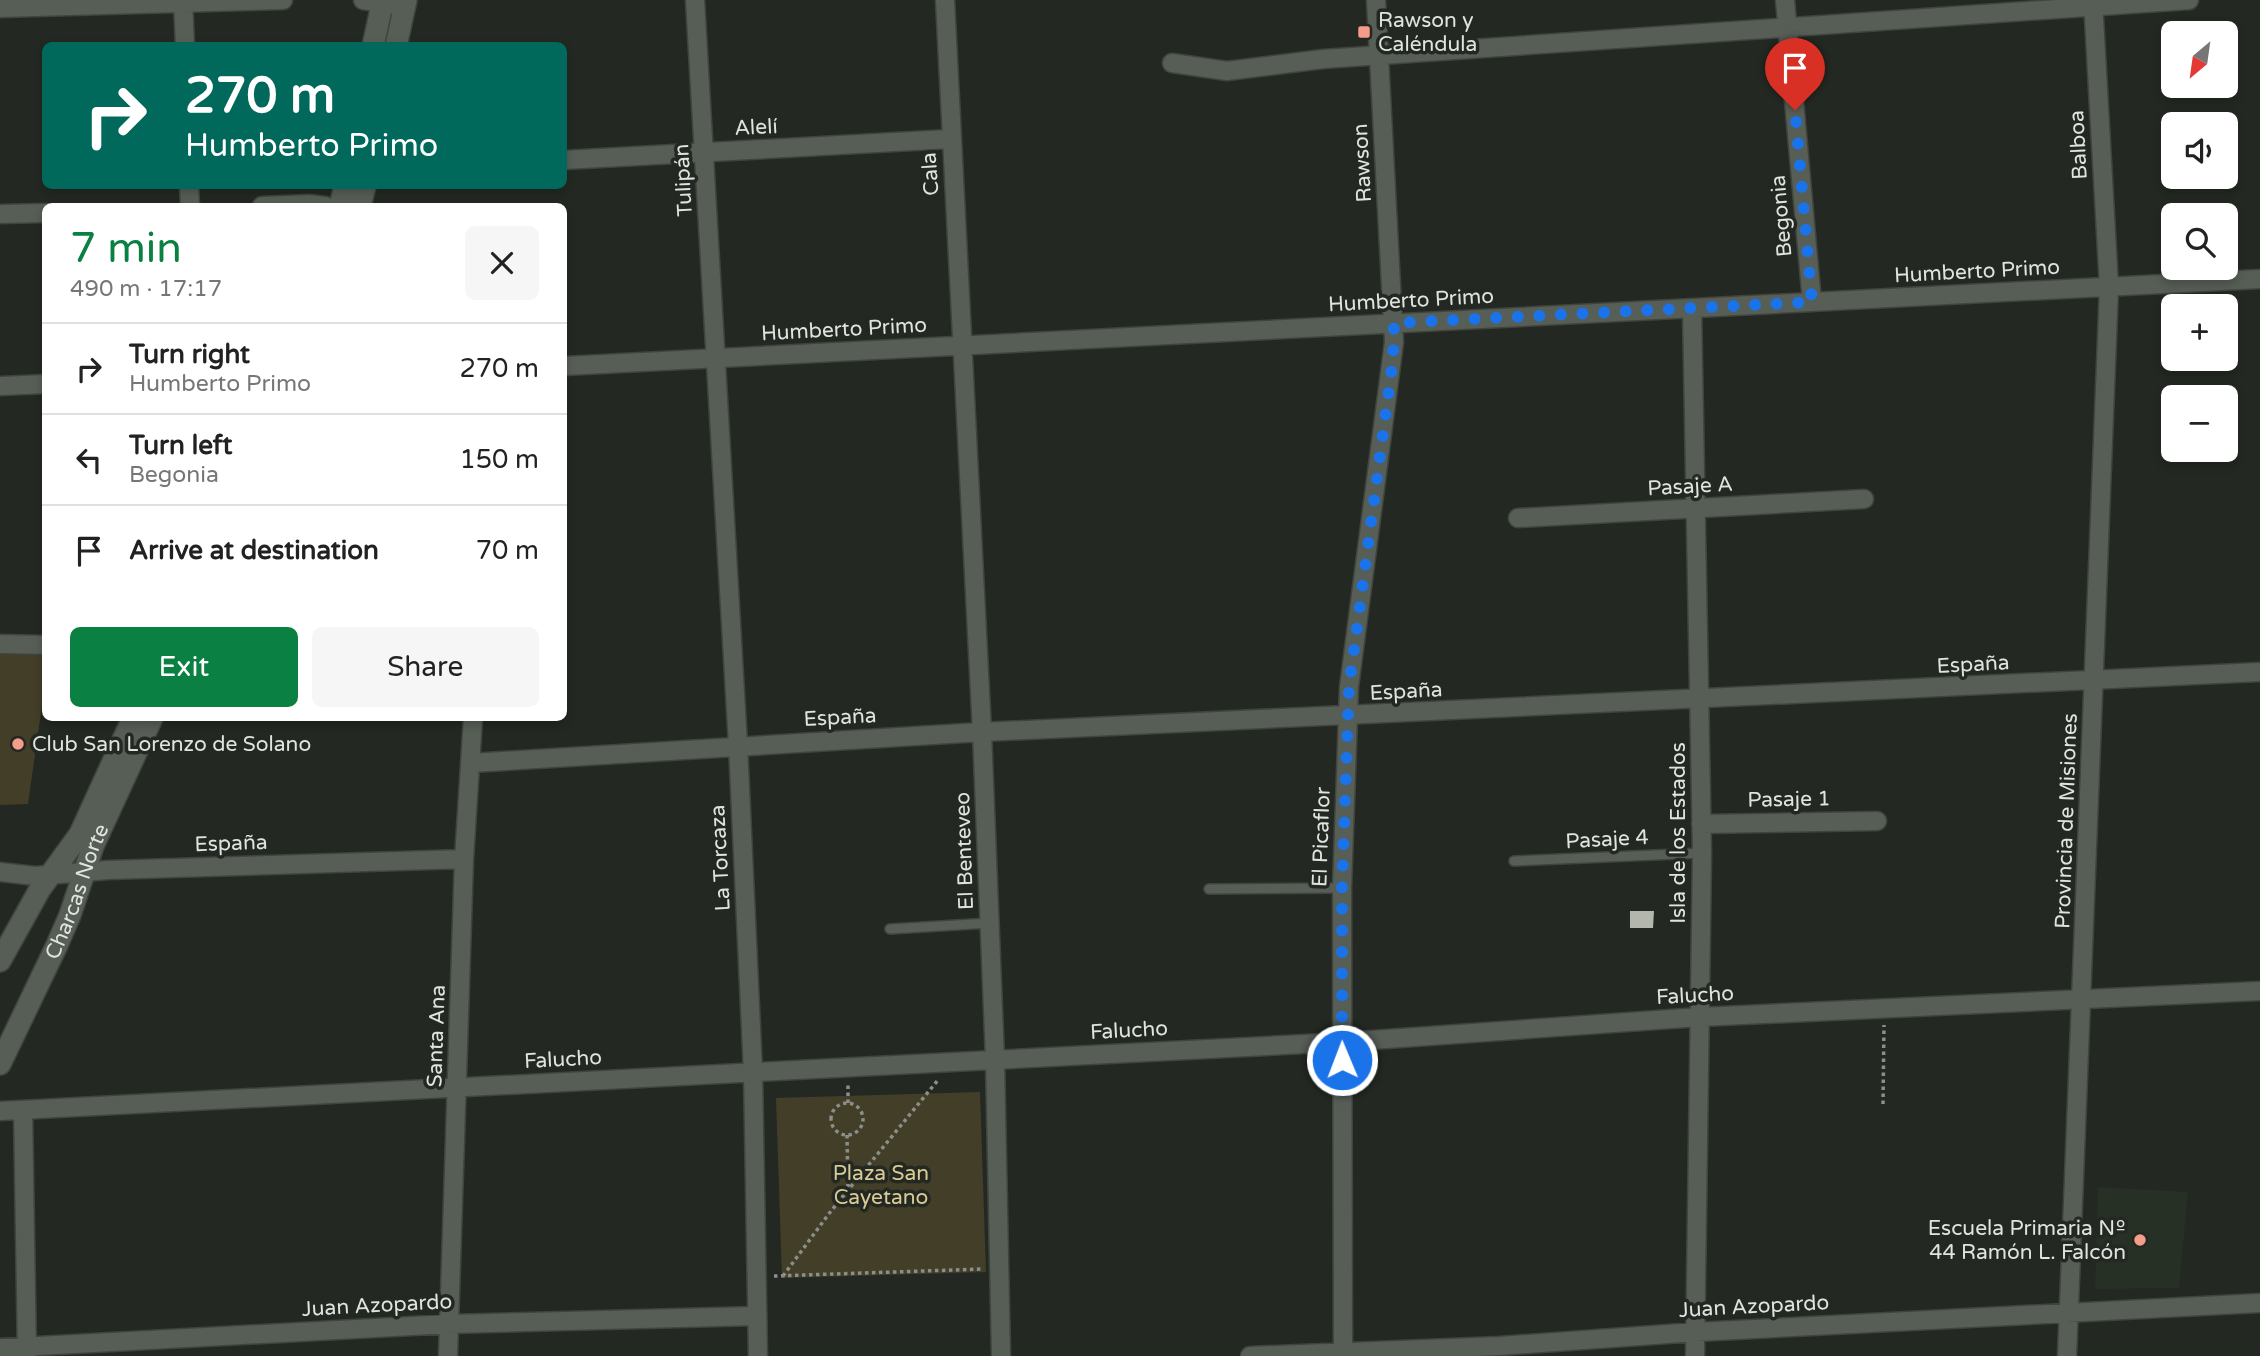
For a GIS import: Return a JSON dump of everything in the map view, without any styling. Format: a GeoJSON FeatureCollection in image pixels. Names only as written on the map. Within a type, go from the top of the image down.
{"type":"FeatureCollection","features":[{"type":"Feature","properties":{"kind":"street"},"geometry":{"type":"LineString","coordinates":[[0,8],[284,0]]}},
{"type":"Feature","properties":{"kind":"street","name":"Tulipán"},"geometry":{"type":"LineString","coordinates":[[695,0],[714,358]]}},
{"type":"Feature","properties":{"kind":"street","name":"Cala"},"geometry":{"type":"LineString","coordinates":[[944,0],[963,345]]}},
{"type":"Feature","properties":{"kind":"street","name":"Rawson"},"geometry":{"type":"LineString","coordinates":[[1376,0],[1394,323]]}},
{"type":"Feature","properties":{"kind":"street","name":"Begonia"},"geometry":{"type":"LineString","coordinates":[[1785,0],[1812,302]]}},
{"type":"Feature","properties":{"kind":"street"},"geometry":{"type":"LineString","coordinates":[[1172,63],[1227,71],[1323,59],[1788,28],[2093,4],[2189,0]]}},
{"type":"Feature","properties":{"kind":"street"},"geometry":{"type":"LineString","coordinates":[[183,1],[184,42]]}},
{"type":"Feature","properties":{"kind":"street"},"geometry":{"type":"LineString","coordinates":[[373,42],[376,1],[405,3],[397,42]]}},
{"type":"Feature","properties":{"kind":"street","name":"Balboa"},"geometry":{"type":"LineString","coordinates":[[2093,4],[2109,287]]}},
{"type":"Feature","properties":{"kind":"street","name":"Alelí"},"geometry":{"type":"LineString","coordinates":[[567,159],[950,139]]}},
{"type":"Feature","properties":{"kind":"street"},"geometry":{"type":"LineString","coordinates":[[0,214],[42,213]]}},
{"type":"Feature","properties":{"kind":"street","name":"Humberto Primo"},"geometry":{"type":"LineString","coordinates":[[567,366],[2260,279]]}},
{"type":"Feature","properties":{"kind":"street","name":"Provincia de Misiones"},"geometry":{"type":"LineString","coordinates":[[2067,1356],[2109,287]]}},
{"type":"Feature","properties":{"kind":"street","name":"Isla de los Estados"},"geometry":{"type":"LineString","coordinates":[[1692,309],[1702,853],[1695,1356]]}},
{"type":"Feature","properties":{"kind":"street","name":"El Picaflor"},"geometry":{"type":"LineString","coordinates":[[1343,1354],[1342,888],[1349,687],[1393,359],[1394,323]]}},
{"type":"Feature","properties":{"kind":"street","name":"El Benteveo"},"geometry":{"type":"LineString","coordinates":[[963,345],[990,923],[1001,1356]]}},
{"type":"Feature","properties":{"kind":"street","name":"La Torcaza"},"geometry":{"type":"LineString","coordinates":[[714,358],[738,745],[753,1072],[758,1356]]}},
{"type":"Feature","properties":{"kind":"street"},"geometry":{"type":"LineString","coordinates":[[0,386],[42,384]]}},
{"type":"Feature","properties":{"kind":"street","name":"Pasaje A"},"geometry":{"type":"LineString","coordinates":[[1518,518],[1864,499]]}},
{"type":"Feature","properties":{"kind":"street"},"geometry":{"type":"LineString","coordinates":[[0,644],[42,645]]}},
{"type":"Feature","properties":{"kind":"street","name":"España"},"geometry":{"type":"LineString","coordinates":[[471,763],[982,732],[2260,672]]}},
{"type":"Feature","properties":{"kind":"street","name":"Charcas Norte"},"geometry":{"type":"LineString","coordinates":[[0,961],[23,916],[79,834],[132,721]]}},
{"type":"Feature","properties":{"kind":"street","name":"Charcas Norte"},"geometry":{"type":"LineString","coordinates":[[0,1064],[57,945],[103,822],[151,721]]}},
{"type":"Feature","properties":{"kind":"street","name":"Santa Ana"},"geometry":{"type":"LineString","coordinates":[[448,1356],[464,859],[473,721]]}},
{"type":"Feature","properties":{"kind":"street","name":"Pasaje 1"},"geometry":{"type":"LineString","coordinates":[[1701,824],[1877,821]]}},
{"type":"Feature","properties":{"kind":"street","name":"España"},"geometry":{"type":"LineString","coordinates":[[0,872],[35,876],[464,859]]}},
{"type":"Feature","properties":{"kind":"street","name":"Falucho"},"geometry":{"type":"LineString","coordinates":[[0,1111],[1343,1042],[1700,1017],[2260,991]]}},
{"type":"Feature","properties":{"kind":"street"},"geometry":{"type":"LineString","coordinates":[[23,1110],[26,1351]]}},
{"type":"Feature","properties":{"kind":"street","name":"Juan Azopardo"},"geometry":{"type":"LineString","coordinates":[[1250,1356],[1499,1346],[1696,1332],[2260,1303]]}},
{"type":"Feature","properties":{"kind":"street","name":"Juan Azopardo"},"geometry":{"type":"LineString","coordinates":[[0,1348],[26,1351],[449,1324],[756,1316]]}},
{"type":"Feature","properties":{"kind":"lane","name":"Pasaje 4"},"geometry":{"type":"LineString","coordinates":[[1514,861],[1702,853]]}},
{"type":"Feature","properties":{"kind":"lane"},"geometry":{"type":"LineString","coordinates":[[1209,888],[1342,888]]}},
{"type":"Feature","properties":{"kind":"lane"},"geometry":{"type":"LineString","coordinates":[[890,929],[990,923]]}},
{"type":"Feature","properties":{"kind":"path"},"geometry":{"type":"LineString","coordinates":[[1883,1104],[1885,1009]]}},
{"type":"Feature","properties":{"kind":"path"},"geometry":{"type":"LineString","coordinates":[[783,1276],[953,1062]]}},
{"type":"Feature","properties":{"kind":"path"},"geometry":{"type":"LineString","coordinates":[[845,1102],[860,1109],[863,1119],[859,1129],[847,1135],[835,1130],[831,1121],[836,1107],[845,1102]]}},
{"type":"Feature","properties":{"kind":"path"},"geometry":{"type":"LineString","coordinates":[[847,1135],[848,1191]]}},
{"type":"Feature","properties":{"kind":"path"},"geometry":{"type":"LineString","coordinates":[[755,1277],[999,1268]]}},
{"type":"Feature","properties":{"kind":"shaded area","name":"Escuela Primaria Nº 44 Ramón L. Falcón"},"geometry":{"type":"Polygon","coordinates":[[[2098,1187],[2188,1192],[2179,1288],[2095,1289],[2098,1187]]]}},
{"type":"Feature","properties":{"kind":"green space","name":"Club San Lorenzo de Solano"},"geometry":{"type":"Polygon","coordinates":[[[0,653],[42,655],[42,705],[28,804],[0,805],[0,653]]]}},
{"type":"Feature","properties":{"kind":"green space","name":"Plaza San Cayetano"},"geometry":{"type":"Polygon","coordinates":[[[980,1092],[986,1272],[782,1278],[776,1098],[980,1092]]]}},
{"type":"Feature","properties":{"kind":"building"},"geometry":{"type":"Polygon","coordinates":[[[1630,911],[1654,911],[1653,928],[1630,928],[1630,911]]]}},
{"type":"Feature","properties":{"kind":"place","name":"Rawson y Caléndula"},"geometry":{"type":"Point","coordinates":[1364,32]}},
{"type":"Feature","properties":{"kind":"place","name":"Club San Lorenzo de Solano"},"geometry":{"type":"Point","coordinates":[18,744]}},
{"type":"Feature","properties":{"kind":"place","name":"Escuela Primaria Nº 44 Ramón L. Falcón"},"geometry":{"type":"Point","coordinates":[2140,1240]}},
{"type":"Feature","properties":{"kind":"route"},"geometry":{"type":"LineString","coordinates":[[1342,1060],[1342,888],[1349,687],[1393,359],[1394,323],[1812,302],[1795,110]]}}]}
